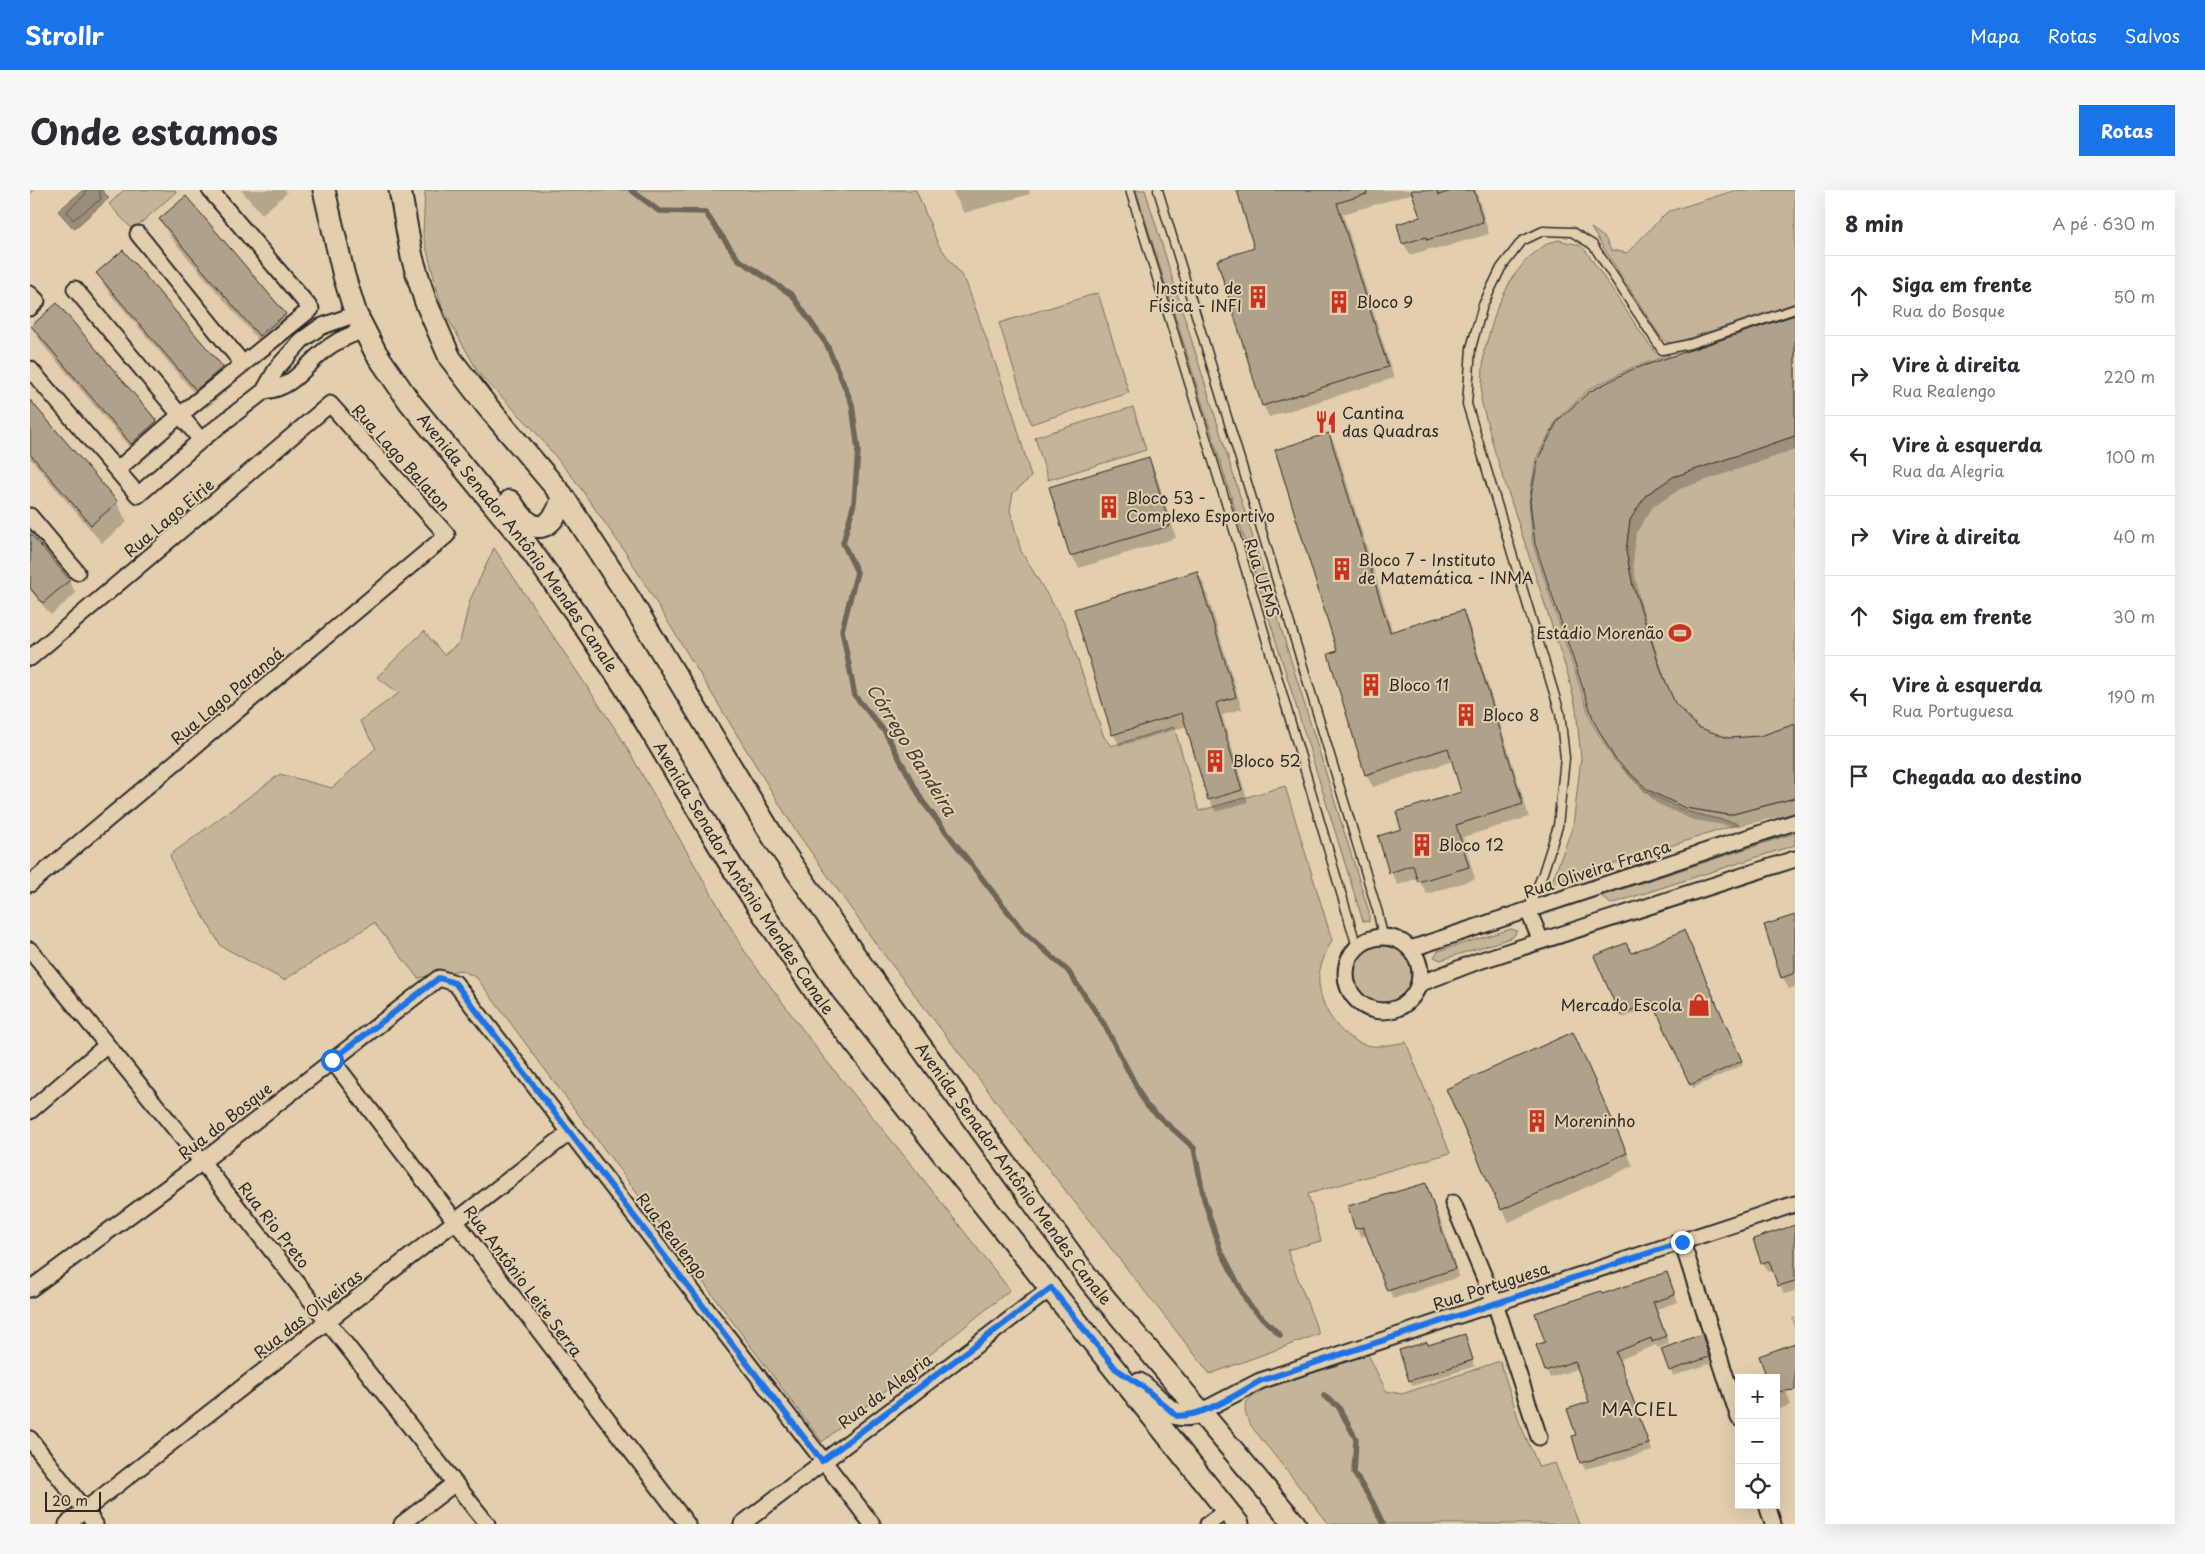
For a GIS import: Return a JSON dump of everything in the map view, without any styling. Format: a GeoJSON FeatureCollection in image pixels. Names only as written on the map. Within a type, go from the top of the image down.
{"type":"FeatureCollection","features":[{"type":"Feature","properties":{"kind":"main road","name":"Avenida Senador Antônio Mendes Canale"},"geometry":{"type":"LineString","coordinates":[[324,190],[344,276],[360,322],[376,354],[409,401],[527,545],[575,612],[625,687],[732,867],[823,1003],[1232,1517]]}},
{"type":"Feature","properties":{"kind":"main road","name":"Avenida Senador Antônio Mendes Canale"},"geometry":{"type":"LineString","coordinates":[[400,190],[412,257],[425,300],[450,358],[486,405],[562,495],[624,590],[775,840],[856,957],[1091,1282],[1202,1411],[1295,1524]]}},
{"type":"Feature","properties":{"kind":"main road"},"geometry":{"type":"LineString","coordinates":[[474,479],[502,492],[527,522],[535,526],[543,526],[555,518],[559,511],[562,495]]}},
{"type":"Feature","properties":{"kind":"main road"},"geometry":{"type":"LineString","coordinates":[[1051,1288],[1067,1276],[1075,1274],[1091,1282]]}},
{"type":"Feature","properties":{"kind":"main road"},"geometry":{"type":"LineString","coordinates":[[1116,1369],[1142,1386],[1177,1416],[1188,1416],[1202,1411]]}},
{"type":"Feature","properties":{"kind":"street"},"geometry":{"type":"LineString","coordinates":[[117,470],[180,415],[311,309],[210,190]]}},
{"type":"Feature","properties":{"kind":"street"},"geometry":{"type":"LineString","coordinates":[[138,234],[243,364]]}},
{"type":"Feature","properties":{"kind":"street"},"geometry":{"type":"LineString","coordinates":[[75,289],[200,440]]}},
{"type":"Feature","properties":{"kind":"street"},"geometry":{"type":"LineString","coordinates":[[30,294],[37,301],[30,308]]}},
{"type":"Feature","properties":{"kind":"street"},"geometry":{"type":"LineString","coordinates":[[30,369],[138,495],[200,440],[264,391],[277,368],[302,340],[320,327],[360,322]]}},
{"type":"Feature","properties":{"kind":"street"},"geometry":{"type":"LineString","coordinates":[[264,391],[273,390],[289,383],[333,343],[360,322]]}},
{"type":"Feature","properties":{"kind":"street","name":"Rua Lago Balaton"},"geometry":{"type":"LineString","coordinates":[[330,404],[447,535]]}},
{"type":"Feature","properties":{"kind":"street","name":"Rua Lago Eirie"},"geometry":{"type":"LineString","coordinates":[[30,658],[330,404]]}},
{"type":"Feature","properties":{"kind":"street"},"geometry":{"type":"LineString","coordinates":[[30,516],[77,572]]}},
{"type":"Feature","properties":{"kind":"street","name":"Rua Lago Paranoá"},"geometry":{"type":"LineString","coordinates":[[30,884],[447,535]]}},
{"type":"Feature","properties":{"kind":"street","name":"Rua Oliveira França"},"geometry":{"type":"LineString","coordinates":[[1410,949],[1795,822]]}},
{"type":"Feature","properties":{"kind":"street"},"geometry":{"type":"LineString","coordinates":[[1419,984],[1541,941],[1795,859]]}},
{"type":"Feature","properties":{"kind":"street"},"geometry":{"type":"LineString","coordinates":[[1528,910],[1541,941]]}},
{"type":"Feature","properties":{"kind":"street"},"geometry":{"type":"LineString","coordinates":[[1383,936],[1395,938],[1410,949],[1418,961],[1419,984],[1407,1003],[1396,1009],[1384,1011],[1372,1010],[1361,1005],[1347,986],[1345,974],[1346,962],[1357,947],[1371,938],[1383,936]]}},
{"type":"Feature","properties":{"kind":"street","name":"Rua Rio Preto"},"geometry":{"type":"LineString","coordinates":[[30,950],[202,1162],[487,1524]]}},
{"type":"Feature","properties":{"kind":"street","name":"Rua do Bosque"},"geometry":{"type":"LineString","coordinates":[[30,1289],[202,1162],[439,978]]}},
{"type":"Feature","properties":{"kind":"street","name":"Rua Realengo"},"geometry":{"type":"LineString","coordinates":[[439,978],[455,983],[872,1524]]}},
{"type":"Feature","properties":{"kind":"street"},"geometry":{"type":"LineString","coordinates":[[30,1111],[107,1045]]}},
{"type":"Feature","properties":{"kind":"street","name":"Rua Antônio Leite Serra"},"geometry":{"type":"LineString","coordinates":[[332,1060],[688,1524]]}},
{"type":"Feature","properties":{"kind":"street","name":"Rua das Oliveiras"},"geometry":{"type":"LineString","coordinates":[[67,1524],[570,1132]]}},
{"type":"Feature","properties":{"kind":"street"},"geometry":{"type":"LineString","coordinates":[[1453,1203],[1496,1303],[1539,1437]]}},
{"type":"Feature","properties":{"kind":"street","name":"Rua Portuguesa"},"geometry":{"type":"LineString","coordinates":[[1202,1411],[1260,1381],[1795,1204]]}},
{"type":"Feature","properties":{"kind":"street"},"geometry":{"type":"LineString","coordinates":[[1682,1242],[1735,1406]]}},
{"type":"Feature","properties":{"kind":"street","name":"Rua da Alegria"},"geometry":{"type":"LineString","coordinates":[[742,1524],[822,1461],[1051,1288]]}},
{"type":"Feature","properties":{"kind":"street"},"geometry":{"type":"LineString","coordinates":[[30,1439],[95,1524]]}},
{"type":"Feature","properties":{"kind":"street"},"geometry":{"type":"LineString","coordinates":[[402,1524],[455,1483]]}},
{"type":"Feature","properties":{"kind":"street"},"geometry":{"type":"LineString","coordinates":[[1768,1509],[1773,1524]]}},
{"type":"Feature","properties":{"kind":"street"},"geometry":{"type":"LineString","coordinates":[[1208,1524],[1232,1517]]}},
{"type":"Feature","properties":{"kind":"lane","name":"Rua UFMS"},"geometry":{"type":"LineString","coordinates":[[1130,190],[1229,513],[1357,947]]}},
{"type":"Feature","properties":{"kind":"lane","name":"Rua UFMS"},"geometry":{"type":"LineString","coordinates":[[1158,190],[1370,885],[1383,936]]}},
{"type":"Feature","properties":{"kind":"lane"},"geometry":{"type":"LineString","coordinates":[[1528,910],[1543,873],[1558,826],[1565,758],[1560,714],[1467,404],[1470,348],[1483,305],[1501,268],[1522,240],[1543,231],[1572,232],[1593,245],[1662,350],[1690,344],[1795,308]]}},
{"type":"Feature","properties":{"kind":"shaded area"},"geometry":{"type":"Polygon","coordinates":[[[124,190],[175,190],[176,192],[133,230],[109,204],[124,190]]]}},
{"type":"Feature","properties":{"kind":"shaded area"},"geometry":{"type":"Polygon","coordinates":[[[425,190],[916,190],[938,244],[966,282],[1014,416],[1031,477],[1013,493],[1010,510],[1021,551],[1066,626],[1104,737],[1111,746],[1174,727],[1199,811],[1285,786],[1332,940],[1322,961],[1319,973],[1319,984],[1324,1005],[1335,1024],[1351,1038],[1361,1043],[1375,1046],[1406,1042],[1450,1153],[1308,1194],[1321,1241],[1287,1250],[1319,1334],[1210,1374],[1021,1134],[876,944],[794,828],[626,553],[574,479],[533,429],[480,375],[442,308],[423,235],[425,190]]]}},
{"type":"Feature","properties":{"kind":"shaded area"},"geometry":{"type":"Polygon","coordinates":[[[1136,190],[1145,190],[1369,912],[1369,922],[1363,921],[1361,915],[1136,190]]]}},
{"type":"Feature","properties":{"kind":"shaded area"},"geometry":{"type":"Polygon","coordinates":[[[1736,190],[1795,190],[1795,303],[1678,342],[1668,343],[1660,336],[1591,228],[1605,238],[1611,250],[1627,253],[1667,212],[1736,190]]]}},
{"type":"Feature","properties":{"kind":"shaded area"},"geometry":{"type":"Polygon","coordinates":[[[1559,240],[1579,245],[1586,251],[1656,353],[1670,355],[1631,368],[1588,390],[1557,419],[1536,459],[1529,501],[1533,544],[1592,723],[1614,760],[1647,792],[1685,811],[1739,824],[1551,884],[1573,826],[1581,758],[1576,708],[1568,675],[1495,452],[1481,400],[1484,351],[1497,308],[1512,278],[1528,258],[1548,243],[1559,240]]]}},
{"type":"Feature","properties":{"kind":"shaded area"},"geometry":{"type":"Polygon","coordinates":[[[1098,293],[1129,393],[1031,424],[999,323],[1098,293]]]}},
{"type":"Feature","properties":{"kind":"shaded area","name":"Estádio Morenão"},"geometry":{"type":"Polygon","coordinates":[[[1795,315],[1795,798],[1729,815],[1685,808],[1648,790],[1615,759],[1594,722],[1535,544],[1530,501],[1538,459],[1558,420],[1589,392],[1631,370],[1795,315]]]}},
{"type":"Feature","properties":{"kind":"shaded area"},"geometry":{"type":"Polygon","coordinates":[[[1133,407],[1146,450],[1048,480],[1035,437],[1133,407]]]}},
{"type":"Feature","properties":{"kind":"shaded area"},"geometry":{"type":"Polygon","coordinates":[[[494,548],[620,736],[745,952],[820,1053],[919,1174],[1010,1290],[822,1442],[477,978],[461,970],[418,978],[374,923],[284,980],[221,946],[175,869],[170,855],[280,774],[332,788],[376,748],[360,721],[399,693],[377,677],[424,631],[444,655],[460,642],[470,600],[494,548]]]}},
{"type":"Feature","properties":{"kind":"shaded area"},"geometry":{"type":"Polygon","coordinates":[[[1795,833],[1795,845],[1611,904],[1601,896],[1795,833]]]}},
{"type":"Feature","properties":{"kind":"shaded area"},"geometry":{"type":"Polygon","coordinates":[[[1511,929],[1517,931],[1513,937],[1441,960],[1434,957],[1438,951],[1511,929]]]}},
{"type":"Feature","properties":{"kind":"shaded area"},"geometry":{"type":"Polygon","coordinates":[[[1377,946],[1389,946],[1403,954],[1411,968],[1409,985],[1403,994],[1389,1002],[1377,1002],[1367,997],[1360,990],[1355,980],[1355,968],[1360,958],[1367,951],[1377,946]]]}},
{"type":"Feature","properties":{"kind":"shaded area"},"geometry":{"type":"Polygon","coordinates":[[[1368,1354],[1386,1391],[1402,1394],[1500,1361],[1520,1424],[1539,1467],[1555,1463],[1579,1524],[1329,1524],[1252,1427],[1248,1420],[1245,1406],[1256,1393],[1269,1387],[1368,1354]]]}},
{"type":"Feature","properties":{"kind":"water"},"geometry":{"type":"Polygon","coordinates":[[[83,190],[102,190],[109,198],[74,229],[58,211],[83,190]]]}},
{"type":"Feature","properties":{"kind":"building"},"geometry":{"type":"Polygon","coordinates":[[[1237,190],[1366,190],[1367,194],[1337,203],[1388,367],[1262,406],[1217,260],[1254,248],[1237,190]]]}},
{"type":"Feature","properties":{"kind":"building"},"geometry":{"type":"Polygon","coordinates":[[[1411,190],[1437,190],[1438,195],[1455,190],[1474,190],[1483,222],[1427,240],[1426,237],[1402,244],[1397,224],[1420,217],[1411,190]]]}},
{"type":"Feature","properties":{"kind":"building"},"geometry":{"type":"Polygon","coordinates":[[[186,196],[286,314],[259,336],[159,219],[186,196]]]}},
{"type":"Feature","properties":{"kind":"building"},"geometry":{"type":"Polygon","coordinates":[[[123,250],[223,367],[196,390],[96,273],[123,250]]]}},
{"type":"Feature","properties":{"kind":"building"},"geometry":{"type":"Polygon","coordinates":[[[57,303],[157,421],[131,444],[31,326],[57,303]]]}},
{"type":"Feature","properties":{"kind":"building","name":"Estádio Morenão"},"geometry":{"type":"Polygon","coordinates":[[[1795,315],[1795,436],[1673,477],[1646,495],[1630,520],[1626,551],[1633,586],[1662,673],[1675,703],[1698,727],[1728,738],[1760,736],[1795,724],[1795,798],[1729,815],[1685,808],[1648,790],[1615,759],[1594,722],[1535,544],[1530,501],[1538,459],[1558,420],[1589,392],[1631,370],[1795,315]]]}},
{"type":"Feature","properties":{"kind":"building"},"geometry":{"type":"Polygon","coordinates":[[[30,400],[118,502],[91,525],[30,454],[30,400]]]}},
{"type":"Feature","properties":{"kind":"building"},"geometry":{"type":"Polygon","coordinates":[[[1329,433],[1390,632],[1463,610],[1523,804],[1456,825],[1469,867],[1418,882],[1413,865],[1389,873],[1378,836],[1401,829],[1396,812],[1461,792],[1448,748],[1365,775],[1328,654],[1337,651],[1275,450],[1329,433]]]}},
{"type":"Feature","properties":{"kind":"building","name":"Bloco 53 - Complexo Esportivo"},"geometry":{"type":"Polygon","coordinates":[[[1149,457],[1170,526],[1070,556],[1049,487],[1149,457]]]}},
{"type":"Feature","properties":{"kind":"building"},"geometry":{"type":"Polygon","coordinates":[[[30,533],[70,580],[43,603],[30,588],[30,533]]]}},
{"type":"Feature","properties":{"kind":"building"},"geometry":{"type":"Polygon","coordinates":[[[1197,571],[1236,697],[1216,703],[1242,790],[1208,800],[1182,713],[1112,735],[1074,609],[1197,571]]]}},
{"type":"Feature","properties":{"kind":"building"},"geometry":{"type":"Polygon","coordinates":[[[1795,915],[1795,973],[1781,978],[1764,925],[1795,915]]]}},
{"type":"Feature","properties":{"kind":"building"},"geometry":{"type":"Polygon","coordinates":[[[1684,930],[1742,1061],[1690,1085],[1652,1001],[1620,1015],[1594,956],[1626,943],[1632,953],[1684,930]]]}},
{"type":"Feature","properties":{"kind":"building","name":"Moreninho"},"geometry":{"type":"Polygon","coordinates":[[[1573,1032],[1627,1153],[1501,1210],[1446,1089],[1573,1032]]]}},
{"type":"Feature","properties":{"kind":"building"},"geometry":{"type":"Polygon","coordinates":[[[1426,1183],[1455,1269],[1387,1291],[1363,1227],[1355,1229],[1348,1206],[1426,1183]]]}},
{"type":"Feature","properties":{"kind":"building"},"geometry":{"type":"Polygon","coordinates":[[[1795,1225],[1795,1281],[1778,1286],[1769,1261],[1761,1263],[1753,1239],[1795,1225]]]}},
{"type":"Feature","properties":{"kind":"building"},"geometry":{"type":"Polygon","coordinates":[[[1667,1272],[1675,1295],[1653,1302],[1666,1336],[1652,1342],[1651,1338],[1616,1352],[1649,1444],[1580,1463],[1572,1436],[1576,1435],[1567,1409],[1589,1402],[1575,1361],[1545,1371],[1536,1345],[1545,1342],[1535,1313],[1601,1291],[1602,1294],[1667,1272]]]}},
{"type":"Feature","properties":{"kind":"building"},"geometry":{"type":"Polygon","coordinates":[[[1465,1334],[1473,1360],[1409,1381],[1399,1350],[1427,1342],[1428,1345],[1465,1334]]]}},
{"type":"Feature","properties":{"kind":"building"},"geometry":{"type":"Polygon","coordinates":[[[1702,1334],[1709,1357],[1669,1371],[1661,1349],[1702,1334]]]}},
{"type":"Feature","properties":{"kind":"building"},"geometry":{"type":"Polygon","coordinates":[[[1795,1343],[1795,1390],[1780,1392],[1780,1374],[1766,1374],[1759,1356],[1795,1343]]]}},
{"type":"Feature","properties":{"kind":"waterway","name":"Córrego Bandeira"},"geometry":{"type":"LineString","coordinates":[[631,190],[659,211],[705,212],[738,259],[792,295],[827,345],[852,404],[858,450],[854,503],[843,543],[857,572],[842,630],[855,696],[885,732],[923,802],[1023,931],[1068,971],[1104,1024],[1146,1105],[1194,1148],[1204,1199],[1220,1249],[1249,1305],[1280,1335]]}},
{"type":"Feature","properties":{"kind":"waterway","name":"Córrego Bandeira"},"geometry":{"type":"LineString","coordinates":[[1324,1396],[1338,1406],[1356,1439],[1354,1473],[1372,1501],[1383,1524]]}},
{"type":"Feature","properties":{"kind":"place","name":"Instituto de Física - INFI"},"geometry":{"type":"Point","coordinates":[1258,297]}},
{"type":"Feature","properties":{"kind":"place","name":"Bloco 9"},"geometry":{"type":"Point","coordinates":[1339,302]}},
{"type":"Feature","properties":{"kind":"place","name":"Cantina das Quadras"},"geometry":{"type":"Point","coordinates":[1326,422]}},
{"type":"Feature","properties":{"kind":"place","name":"Bloco 53 - Complexo Esportivo"},"geometry":{"type":"Point","coordinates":[1109,507]}},
{"type":"Feature","properties":{"kind":"place","name":"Bloco 7 - Instituto de Matemática - INMA"},"geometry":{"type":"Point","coordinates":[1342,569]}},
{"type":"Feature","properties":{"kind":"place","name":"Estádio Morenão"},"geometry":{"type":"Point","coordinates":[1680,633]}},
{"type":"Feature","properties":{"kind":"place","name":"Bloco 11"},"geometry":{"type":"Point","coordinates":[1371,685]}},
{"type":"Feature","properties":{"kind":"place","name":"Bloco 8"},"geometry":{"type":"Point","coordinates":[1466,715]}},
{"type":"Feature","properties":{"kind":"place","name":"Bloco 52"},"geometry":{"type":"Point","coordinates":[1215,761]}},
{"type":"Feature","properties":{"kind":"place","name":"Bloco 12"},"geometry":{"type":"Point","coordinates":[1422,845]}},
{"type":"Feature","properties":{"kind":"place","name":"Mercado Escola"},"geometry":{"type":"Point","coordinates":[1699,1005]}},
{"type":"Feature","properties":{"kind":"place","name":"Moreninho"},"geometry":{"type":"Point","coordinates":[1537,1121]}},
{"type":"Feature","properties":{"kind":"district","name":"MACIEL"},"geometry":{"type":"Point","coordinates":[1640,1410]}},
{"type":"Feature","properties":{"kind":"route"},"geometry":{"type":"LineString","coordinates":[[332,1060],[439,978],[455,983],[822,1461],[1051,1288],[1116,1369],[1142,1386],[1177,1416],[1188,1416],[1202,1411],[1260,1381],[1682,1242]]}}]}
